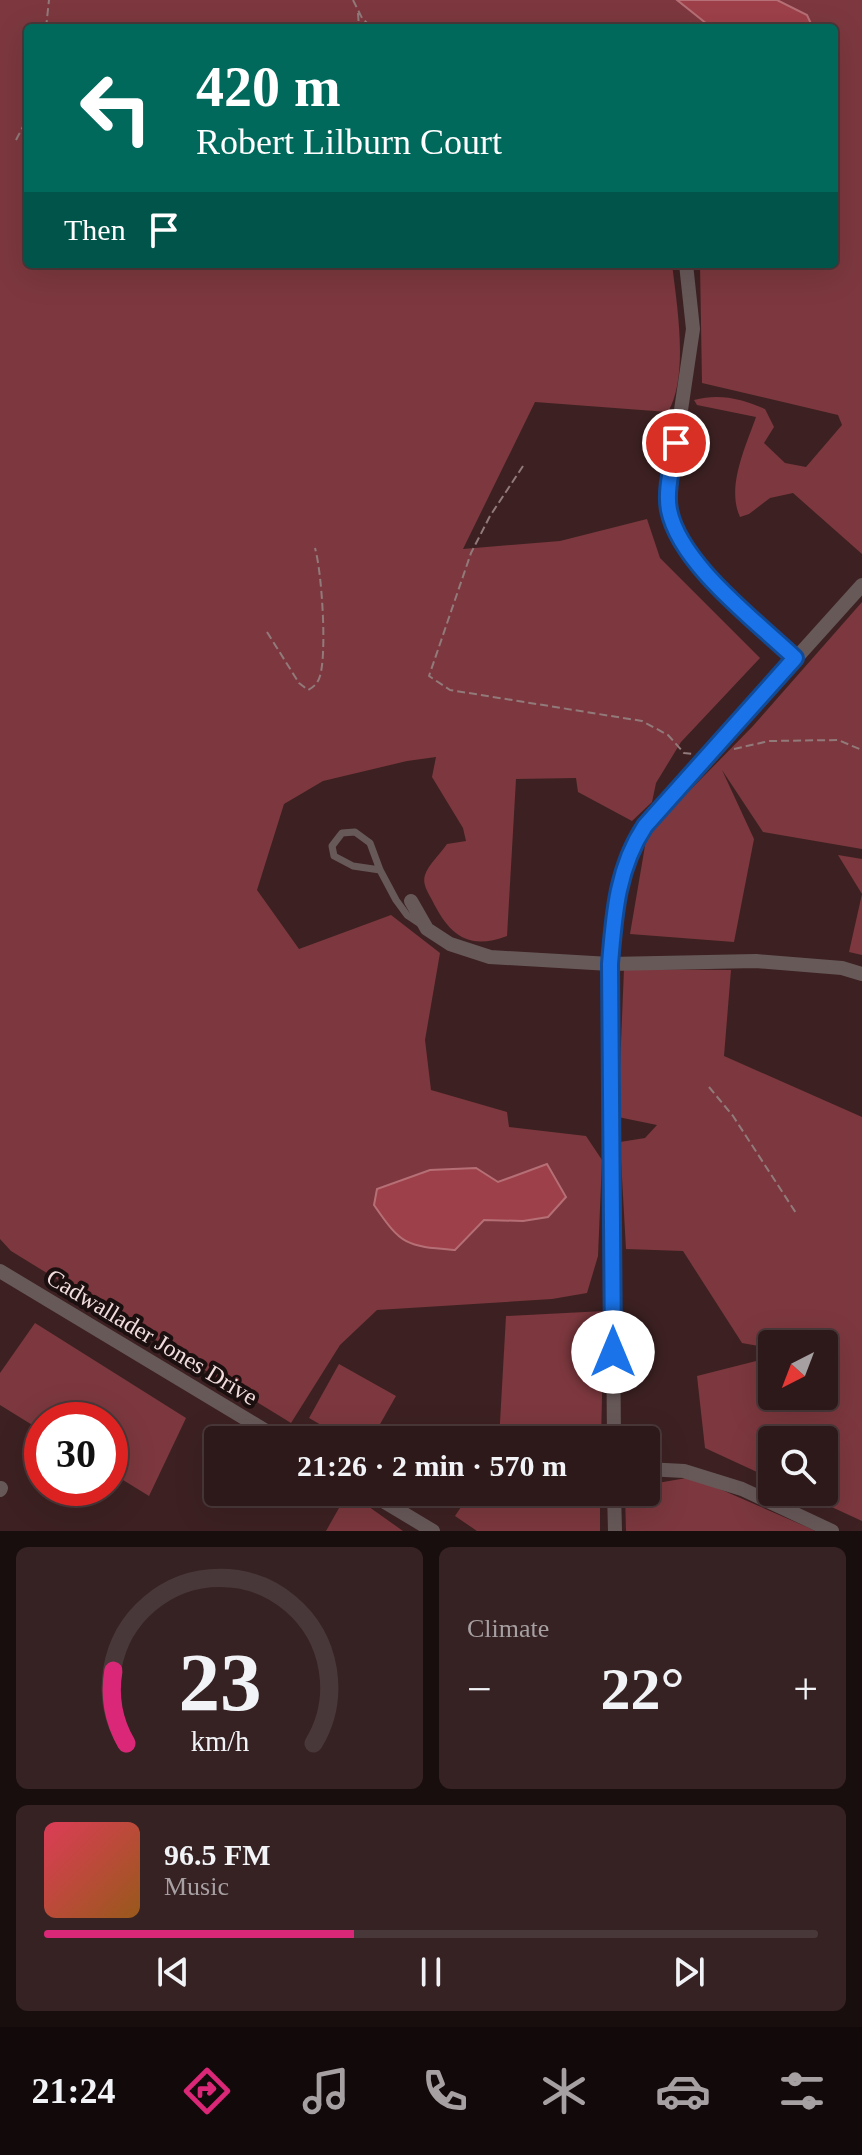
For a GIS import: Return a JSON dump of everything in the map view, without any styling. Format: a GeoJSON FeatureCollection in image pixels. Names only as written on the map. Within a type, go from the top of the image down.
{"type":"FeatureCollection","features":[{"type":"Feature","properties":{"kind":"street"},"geometry":{"type":"LineString","coordinates":[[686,268],[693,329],[669,508],[677,535],[703,571],[795,658]]}},
{"type":"Feature","properties":{"kind":"street"},"geometry":{"type":"LineString","coordinates":[[614,1426],[610,964],[614,907],[632,845],[706,756],[862,585]]}},
{"type":"Feature","properties":{"kind":"street"},"geometry":{"type":"LineString","coordinates":[[411,901],[427,929],[450,944],[490,957],[610,964],[756,961],[842,968],[862,974]]}},
{"type":"Feature","properties":{"kind":"street","name":"Cadwallader Jones Drive"},"geometry":{"type":"LineString","coordinates":[[0,1271],[258,1426]]}},
{"type":"Feature","properties":{"kind":"street"},"geometry":{"type":"LineString","coordinates":[[660,1470],[684,1471],[742,1489],[832,1531]]}},
{"type":"Feature","properties":{"kind":"street"},"geometry":{"type":"LineString","coordinates":[[391,1506],[433,1531]]}},
{"type":"Feature","properties":{"kind":"street"},"geometry":{"type":"LineString","coordinates":[[614,1506],[615,1531]]}},
{"type":"Feature","properties":{"kind":"lane"},"geometry":{"type":"LineString","coordinates":[[380,870],[353,866],[334,856],[332,846],[342,833],[355,832],[370,843],[380,870],[407,915],[427,929]]}},
{"type":"Feature","properties":{"kind":"path"},"geometry":{"type":"LineString","coordinates":[[46,24],[49,0]]}},
{"type":"Feature","properties":{"kind":"path"},"geometry":{"type":"LineString","coordinates":[[353,0],[369,24]]}},
{"type":"Feature","properties":{"kind":"path"},"geometry":{"type":"LineString","coordinates":[[357,9],[359,24]]}},
{"type":"Feature","properties":{"kind":"path"},"geometry":{"type":"LineString","coordinates":[[16,140],[24,125]]}},
{"type":"Feature","properties":{"kind":"path"},"geometry":{"type":"LineString","coordinates":[[523,466],[490,516],[471,553],[429,676],[450,690],[642,721],[668,735],[684,753],[706,756]]}},
{"type":"Feature","properties":{"kind":"path"},"geometry":{"type":"LineString","coordinates":[[267,632],[299,683],[308,690],[313,688],[321,667],[322,637],[319,568],[315,548]]}},
{"type":"Feature","properties":{"kind":"path"},"geometry":{"type":"LineString","coordinates":[[729,750],[769,741],[838,740],[862,750]]}},
{"type":"Feature","properties":{"kind":"path"},"geometry":{"type":"LineString","coordinates":[[709,1087],[733,1116],[796,1213]]}},
{"type":"Feature","properties":{"kind":"shaded area"},"geometry":{"type":"Polygon","coordinates":[[[0,0],[862,0],[862,554],[793,493],[770,498],[740,517],[736,505],[736,480],[756,417],[697,405],[694,400],[731,398],[765,409],[774,427],[764,443],[785,463],[806,467],[842,425],[838,415],[702,383],[700,268],[838,268],[838,24],[24,24],[24,268],[672,268],[680,360],[678,380],[668,412],[535,402],[463,549],[560,541],[647,519],[660,558],[760,658],[681,742],[656,783],[652,802],[632,821],[578,792],[576,778],[516,779],[507,936],[481,941],[461,936],[445,922],[426,888],[424,878],[427,871],[447,844],[466,841],[463,828],[432,777],[436,757],[323,781],[284,804],[257,890],[299,949],[391,915],[440,953],[425,1040],[431,1090],[507,1112],[509,1127],[586,1136],[602,1160],[598,1256],[587,1293],[552,1299],[377,1310],[340,1345],[291,1423],[11,1251],[0,1239],[0,0]]]}},
{"type":"Feature","properties":{"kind":"shaded area"},"geometry":{"type":"Polygon","coordinates":[[[677,0],[777,0],[807,15],[811,24],[707,24],[677,0]]]}},
{"type":"Feature","properties":{"kind":"shaded area"},"geometry":{"type":"Polygon","coordinates":[[[862,602],[862,849],[763,832],[722,770],[754,839],[734,942],[630,934],[647,834],[753,726],[862,602]]]}},
{"type":"Feature","properties":{"kind":"shaded area"},"geometry":{"type":"Polygon","coordinates":[[[838,855],[862,859],[862,894],[838,855]]]}},
{"type":"Feature","properties":{"kind":"shaded area"},"geometry":{"type":"Polygon","coordinates":[[[862,894],[862,955],[849,952],[862,894]]]}},
{"type":"Feature","properties":{"kind":"shaded area"},"geometry":{"type":"Polygon","coordinates":[[[624,969],[731,970],[724,1056],[862,1117],[862,1521],[829,1506],[838,1506],[838,1426],[758,1426],[758,1473],[705,1448],[697,1376],[758,1361],[758,1410],[838,1410],[838,1330],[758,1330],[758,1346],[742,1343],[683,1251],[626,1249],[620,1142],[645,1138],[657,1125],[618,1117],[624,969]]]}},
{"type":"Feature","properties":{"kind":"shaded area"},"geometry":{"type":"Polygon","coordinates":[[[547,1164],[566,1197],[548,1217],[523,1221],[484,1220],[455,1250],[415,1245],[407,1241],[392,1229],[374,1205],[377,1189],[430,1170],[476,1168],[498,1182],[547,1164]]]}},
{"type":"Feature","properties":{"kind":"shaded area"},"geometry":{"type":"Polygon","coordinates":[[[604,1311],[601,1426],[500,1426],[506,1316],[604,1311]]]}},
{"type":"Feature","properties":{"kind":"shaded area"},"geometry":{"type":"Polygon","coordinates":[[[35,1323],[186,1418],[149,1496],[128,1483],[128,1402],[24,1402],[24,1420],[0,1405],[0,1373],[35,1323]]]}},
{"type":"Feature","properties":{"kind":"shaded area"},"geometry":{"type":"Polygon","coordinates":[[[339,1364],[396,1396],[379,1426],[323,1426],[309,1418],[339,1364]]]}},
{"type":"Feature","properties":{"kind":"shaded area"},"geometry":{"type":"Polygon","coordinates":[[[692,1477],[816,1531],[626,1531],[625,1506],[660,1506],[660,1483],[692,1477]]]}},
{"type":"Feature","properties":{"kind":"shaded area"},"geometry":{"type":"Polygon","coordinates":[[[340,1506],[368,1506],[403,1531],[326,1531],[340,1506]]]}},
{"type":"Feature","properties":{"kind":"shaded area"},"geometry":{"type":"Polygon","coordinates":[[[462,1506],[600,1506],[600,1531],[477,1531],[455,1516],[462,1506]]]}},
{"type":"Feature","properties":{"kind":"route"},"geometry":{"type":"LineString","coordinates":[[613,1352],[610,964],[614,907],[621,878],[632,845],[645,826],[795,658],[703,571],[677,535],[669,508],[676,443]]}}]}
